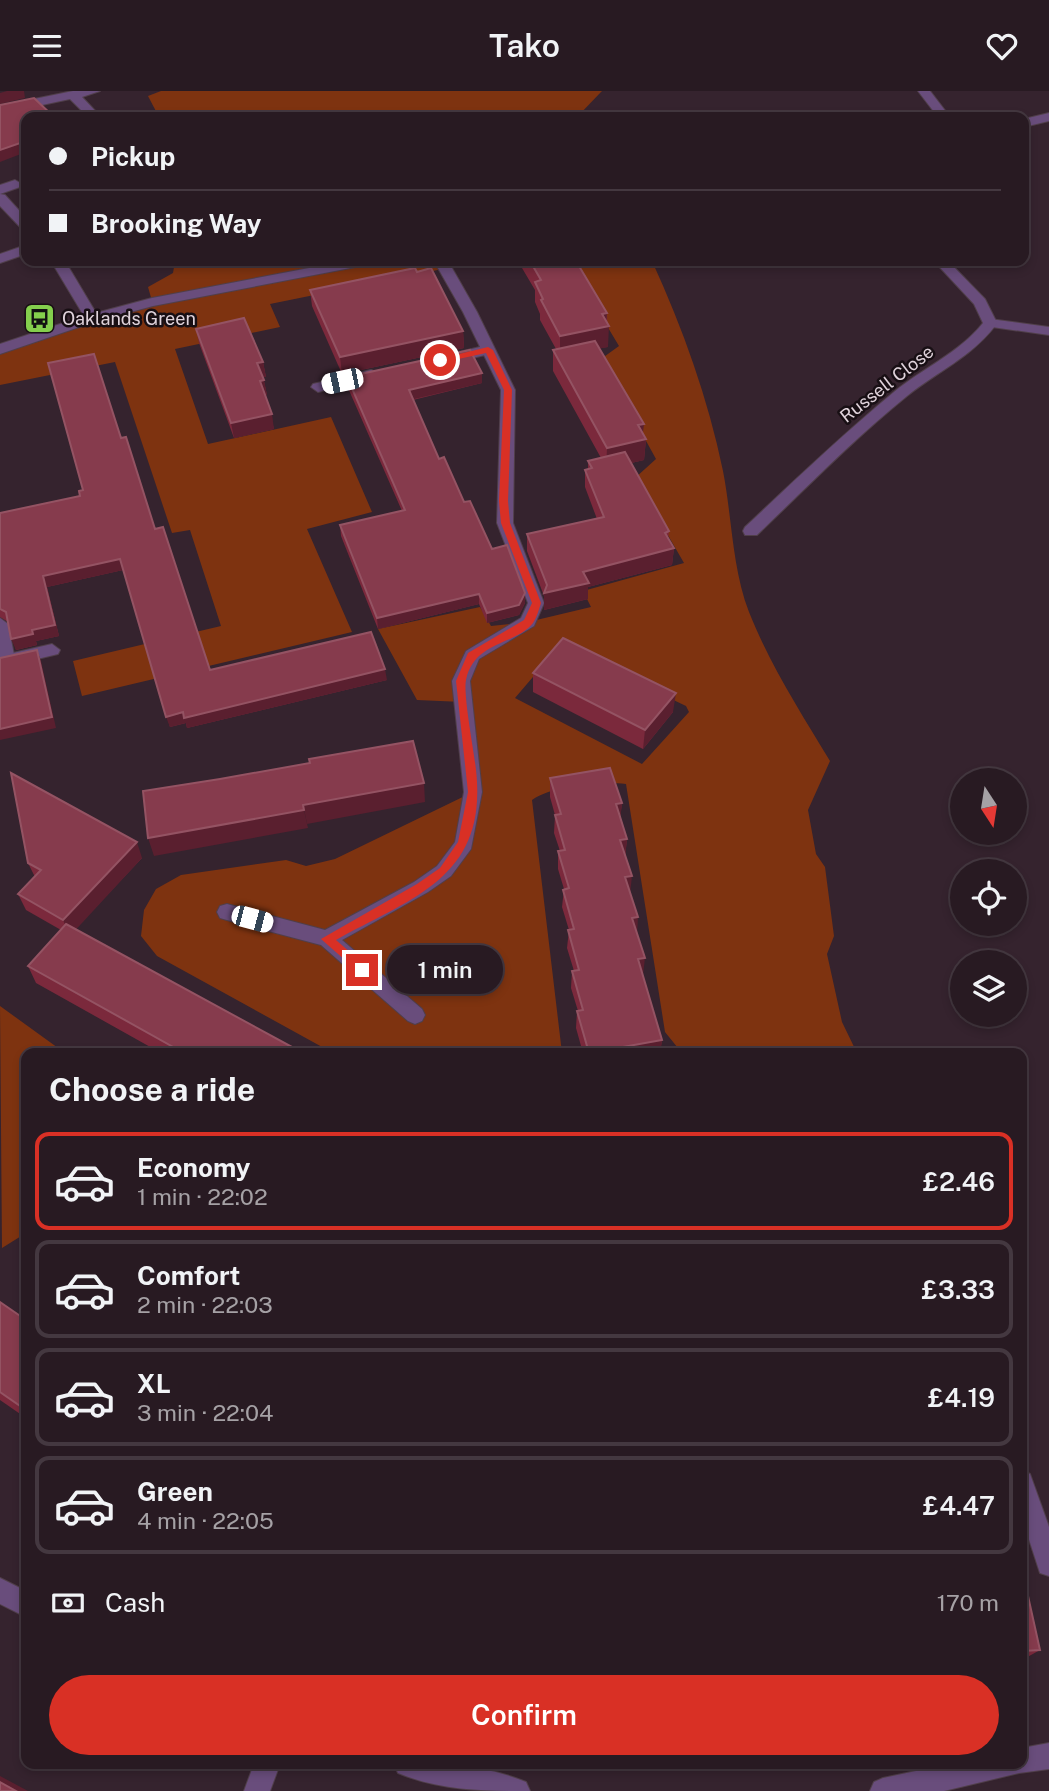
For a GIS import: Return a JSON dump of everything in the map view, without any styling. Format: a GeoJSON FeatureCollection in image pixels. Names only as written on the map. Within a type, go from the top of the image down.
{"type":"FeatureCollection","features":[{"type":"Feature","properties":{"kind":"street"},"geometry":{"type":"LineString","coordinates":[[0,110],[46,96],[94,91]]}},
{"type":"Feature","properties":{"kind":"street"},"geometry":{"type":"LineString","coordinates":[[924,91],[940,112]]}},
{"type":"Feature","properties":{"kind":"street"},"geometry":{"type":"LineString","coordinates":[[73,95],[90,112]]}},
{"type":"Feature","properties":{"kind":"street"},"geometry":{"type":"LineString","coordinates":[[1029,123],[1049,117]]}},
{"type":"Feature","properties":{"kind":"street"},"geometry":{"type":"LineString","coordinates":[[0,190],[15,184]]}},
{"type":"Feature","properties":{"kind":"street"},"geometry":{"type":"LineString","coordinates":[[0,198],[21,220]]}},
{"type":"Feature","properties":{"kind":"street"},"geometry":{"type":"LineString","coordinates":[[0,259],[21,251]]}},
{"type":"Feature","properties":{"kind":"street"},"geometry":{"type":"LineString","coordinates":[[61,266],[92,318]]}},
{"type":"Feature","properties":{"kind":"street"},"geometry":{"type":"LineString","coordinates":[[0,349],[92,318],[152,302],[340,266]]}},
{"type":"Feature","properties":{"kind":"street"},"geometry":{"type":"LineString","coordinates":[[327,939],[421,887],[444,871],[464,844],[473,792],[461,681],[472,655],[528,622],[537,603],[505,523],[503,501],[508,390],[443,266]]}},
{"type":"Feature","properties":{"kind":"street"},"geometry":{"type":"LineString","coordinates":[[946,266],[980,302],[990,323],[1049,331]]}},
{"type":"Feature","properties":{"kind":"street","name":"Russell Close"},"geometry":{"type":"LineString","coordinates":[[751,531],[854,432],[909,388],[978,340],[990,323]]}},
{"type":"Feature","properties":{"kind":"street"},"geometry":{"type":"LineString","coordinates":[[436,361],[488,350]]}},
{"type":"Feature","properties":{"kind":"street"},"geometry":{"type":"LineString","coordinates":[[318,387],[384,372]]}},
{"type":"Feature","properties":{"kind":"street"},"geometry":{"type":"LineString","coordinates":[[0,624],[4,661],[52,650]]}},
{"type":"Feature","properties":{"kind":"street"},"geometry":{"type":"LineString","coordinates":[[227,912],[327,939],[415,1015]]}},
{"type":"Feature","properties":{"kind":"street"},"geometry":{"type":"LineString","coordinates":[[1027,1497],[1049,1564]]}},
{"type":"Feature","properties":{"kind":"street"},"geometry":{"type":"LineString","coordinates":[[0,1590],[21,1602]]}},
{"type":"Feature","properties":{"kind":"street"},"geometry":{"type":"LineString","coordinates":[[1027,1760],[1049,1756]]}},
{"type":"Feature","properties":{"kind":"street"},"geometry":{"type":"LineString","coordinates":[[257,1791],[265,1769]]}},
{"type":"Feature","properties":{"kind":"street"},"geometry":{"type":"LineString","coordinates":[[427,1769],[517,1791]]}},
{"type":"Feature","properties":{"kind":"street"},"geometry":{"type":"LineString","coordinates":[[883,1791],[986,1769]]}},
{"type":"Feature","properties":{"kind":"shaded area"},"geometry":{"type":"Polygon","coordinates":[[[161,91],[602,91],[582,112],[156,112],[148,96],[161,91]]]}},
{"type":"Feature","properties":{"kind":"shaded area"},"geometry":{"type":"Polygon","coordinates":[[[174,266],[457,266],[270,304],[280,327],[175,349],[208,444],[331,417],[372,512],[307,529],[352,632],[82,696],[73,661],[221,626],[190,530],[172,533],[115,362],[0,385],[0,349],[152,301],[148,287],[173,273],[174,266]]]}},
{"type":"Feature","properties":{"kind":"shaded area"},"geometry":{"type":"Polygon","coordinates":[[[571,266],[654,266],[684,338],[717,444],[739,578],[749,612],[776,670],[830,761],[808,810],[816,854],[825,867],[834,936],[827,954],[842,1022],[855,1048],[678,1048],[665,1032],[626,784],[578,785],[552,791],[532,800],[561,1048],[324,1048],[157,956],[141,936],[144,910],[156,889],[181,875],[286,860],[306,866],[335,859],[473,792],[463,702],[417,700],[378,629],[480,607],[491,626],[528,622],[591,607],[583,591],[684,563],[635,478],[656,459],[601,359],[619,346],[571,266]],[[573,652],[550,657],[515,698],[642,764],[689,712],[686,706],[573,652]]]}},
{"type":"Feature","properties":{"kind":"shaded area"},"geometry":{"type":"Polygon","coordinates":[[[0,1006],[58,1048],[21,1048],[21,1236],[2,1248],[0,1006]]]}},
{"type":"Feature","properties":{"kind":"building"},"geometry":{"type":"Polygon","coordinates":[[[34,98],[49,112],[21,112],[21,143],[0,150],[0,105],[34,98]]]}},
{"type":"Feature","properties":{"kind":"building"},"geometry":{"type":"Polygon","coordinates":[[[533,266],[579,266],[607,313],[602,314],[609,326],[560,336],[541,300],[543,299],[535,282],[541,280],[533,266]]]}},
{"type":"Feature","properties":{"kind":"building"},"geometry":{"type":"Polygon","coordinates":[[[415,268],[417,272],[431,268],[463,331],[340,357],[310,290],[415,268]]]}},
{"type":"Feature","properties":{"kind":"building"},"geometry":{"type":"Polygon","coordinates":[[[244,318],[263,362],[257,363],[264,380],[260,381],[272,414],[231,423],[196,329],[244,318]]]}},
{"type":"Feature","properties":{"kind":"building"},"geometry":{"type":"Polygon","coordinates":[[[595,341],[644,424],[638,425],[646,439],[607,448],[553,350],[595,341]]]}},
{"type":"Feature","properties":{"kind":"building"},"geometry":{"type":"Polygon","coordinates":[[[470,350],[482,373],[409,390],[439,459],[444,457],[464,502],[470,501],[492,549],[507,545],[525,593],[519,605],[487,613],[479,594],[377,618],[340,525],[405,510],[347,377],[470,350]]]}},
{"type":"Feature","properties":{"kind":"building"},"geometry":{"type":"Polygon","coordinates":[[[94,354],[121,438],[126,437],[155,529],[163,527],[210,670],[371,632],[385,669],[184,718],[183,712],[166,717],[120,559],[43,576],[55,625],[32,630],[33,634],[11,639],[6,612],[0,609],[0,513],[80,496],[79,491],[83,490],[48,363],[94,354]]]}},
{"type":"Feature","properties":{"kind":"building"},"geometry":{"type":"Polygon","coordinates":[[[625,452],[669,531],[665,533],[674,548],[583,572],[589,583],[544,593],[547,585],[527,534],[604,517],[585,470],[592,468],[588,461],[625,452]]]}},
{"type":"Feature","properties":{"kind":"building"},"geometry":{"type":"Polygon","coordinates":[[[563,638],[676,693],[645,730],[533,673],[563,638]]]}},
{"type":"Feature","properties":{"kind":"building"},"geometry":{"type":"Polygon","coordinates":[[[37,650],[52,717],[0,729],[0,658],[37,650]]]}},
{"type":"Feature","properties":{"kind":"building"},"geometry":{"type":"Polygon","coordinates":[[[413,741],[424,783],[303,805],[304,810],[148,838],[143,791],[310,763],[309,759],[413,741]]]}},
{"type":"Feature","properties":{"kind":"building"},"geometry":{"type":"Polygon","coordinates":[[[610,768],[622,803],[616,804],[627,839],[620,840],[632,876],[625,877],[638,917],[632,918],[645,958],[638,959],[662,1040],[617,1048],[588,1048],[577,1011],[583,1010],[572,971],[579,970],[568,930],[574,929],[563,890],[569,888],[558,851],[565,850],[555,815],[561,814],[550,778],[610,768]]]}},
{"type":"Feature","properties":{"kind":"building"},"geometry":{"type":"Polygon","coordinates":[[[11,773],[137,842],[63,920],[18,894],[41,870],[28,863],[11,773]]]}},
{"type":"Feature","properties":{"kind":"building"},"geometry":{"type":"Polygon","coordinates":[[[66,924],[294,1048],[175,1048],[28,966],[66,924]]]}},
{"type":"Feature","properties":{"kind":"building"},"geometry":{"type":"Polygon","coordinates":[[[0,1302],[21,1317],[21,1407],[0,1392],[0,1302]]]}},
{"type":"Feature","properties":{"kind":"building"},"geometry":{"type":"Polygon","coordinates":[[[1027,1592],[1040,1650],[1027,1651],[1027,1592]]]}},
{"type":"Feature","properties":{"kind":"building"},"geometry":{"type":"Polygon","coordinates":[[[0,1782],[16,1791],[0,1791],[0,1782]]]}},
{"type":"Feature","properties":{"kind":"place","name":"Oaklands Green"},"geometry":{"type":"Point","coordinates":[39,319]}},
{"type":"Feature","properties":{"kind":"route"},"geometry":{"type":"LineString","coordinates":[[362,970],[327,939],[421,887],[444,871],[464,844],[473,792],[461,681],[472,655],[528,622],[537,603],[505,523],[503,501],[507,461],[508,390],[488,350],[440,360]]}}]}
